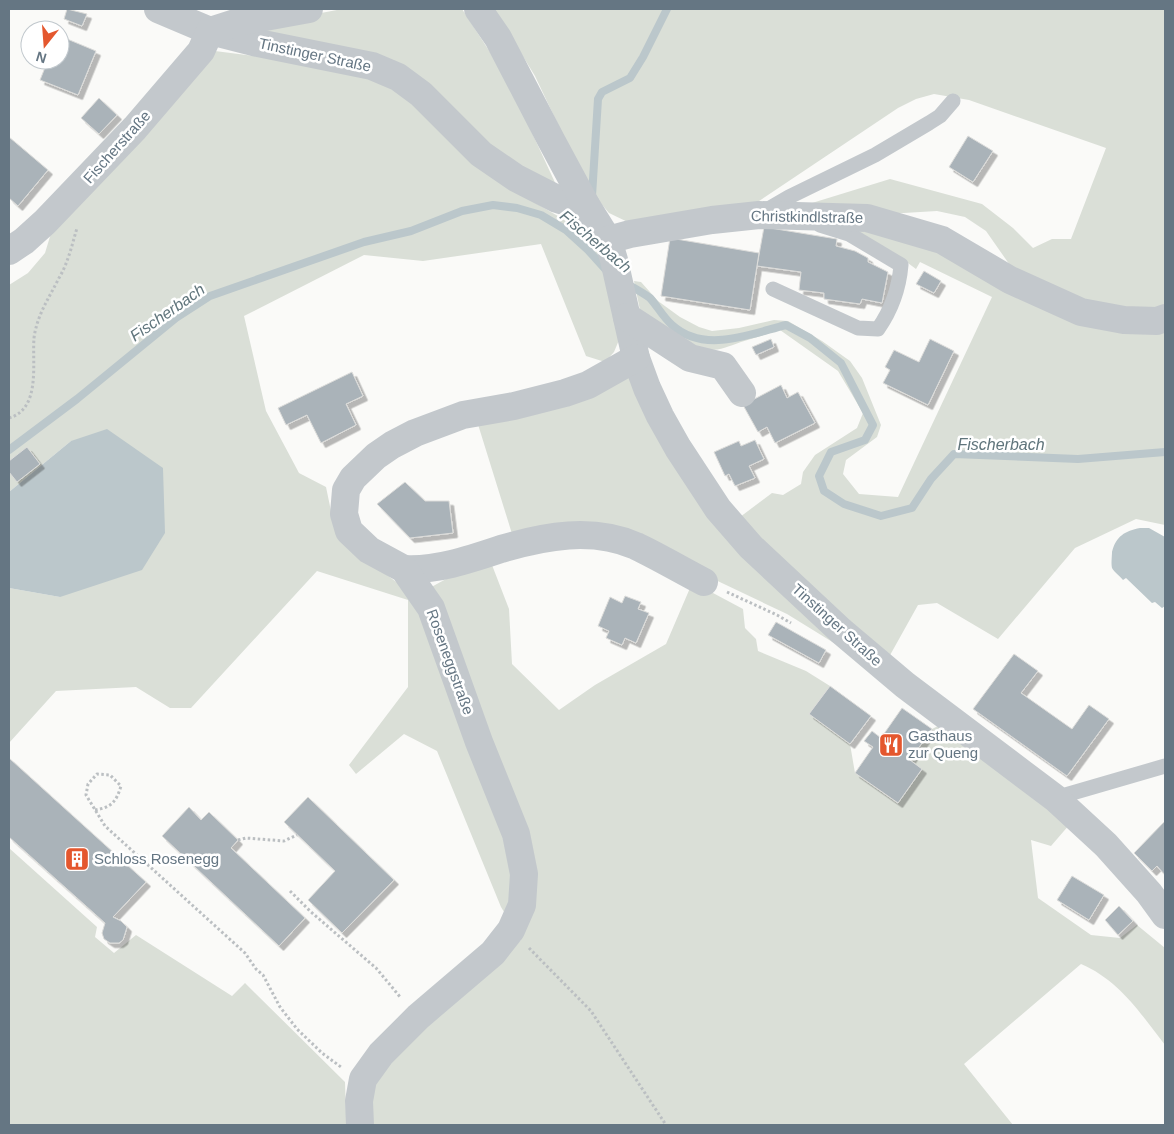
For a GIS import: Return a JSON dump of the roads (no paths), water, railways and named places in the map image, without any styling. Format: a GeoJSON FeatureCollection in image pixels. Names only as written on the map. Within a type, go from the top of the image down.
{"type":"FeatureCollection","features":[{"type":"Feature","properties":{"kind":"street"},"geometry":{"type":"LineString","coordinates":[[171,10],[210,31],[238,22],[309,9]]}},
{"type":"Feature","properties":{"kind":"street"},"geometry":{"type":"LineString","coordinates":[[478,9],[498,38],[611,250]]}},
{"type":"Feature","properties":{"kind":"street","name":"Tinstinger Straße"},"geometry":{"type":"LineString","coordinates":[[210,31],[252,42],[372,66],[398,77],[421,94],[481,154],[516,178],[557,198],[579,206],[586,205]]}},
{"type":"Feature","properties":{"kind":"street","name":"Fischerstraße"},"geometry":{"type":"LineString","coordinates":[[9,250],[24,241],[45,222],[135,128],[201,51],[210,31]]}},
{"type":"Feature","properties":{"kind":"street","name":"Christkindlstraße"},"geometry":{"type":"LineString","coordinates":[[611,250],[630,234],[759,214],[867,218],[942,240],[1010,280],[1081,312],[1124,320],[1158,321],[1165,318]]}},
{"type":"Feature","properties":{"kind":"street","name":"Tinstinger Straße"},"geometry":{"type":"LineString","coordinates":[[611,250],[636,358],[646,388],[678,448],[718,509],[751,547],[841,631],[905,685],[1055,798],[1106,845],[1149,893],[1165,915]]}},
{"type":"Feature","properties":{"kind":"street"},"geometry":{"type":"LineString","coordinates":[[625,311],[690,358],[723,366],[742,393]]}},
{"type":"Feature","properties":{"kind":"street","name":"Roseneggstraße"},"geometry":{"type":"LineString","coordinates":[[360,1125],[360,1101],[363,1079],[381,1054],[418,1017],[493,953],[511,930],[522,904],[524,874],[516,834],[479,742],[431,608],[404,569],[370,550],[350,531],[344,514],[346,490],[352,478],[362,467],[392,445],[436,424],[463,416],[566,393],[588,385],[636,358]]}},
{"type":"Feature","properties":{"kind":"street"},"geometry":{"type":"LineString","coordinates":[[404,569],[427,568],[543,538],[589,535],[613,539],[636,546],[704,582]]}},
{"type":"Feature","properties":{"kind":"lane"},"geometry":{"type":"LineString","coordinates":[[759,214],[874,155],[929,123],[940,116],[952,101]]}},
{"type":"Feature","properties":{"kind":"lane"},"geometry":{"type":"LineString","coordinates":[[773,289],[858,328],[878,329],[889,312],[900,282],[901,265],[849,234],[793,215]]}},
{"type":"Feature","properties":{"kind":"lane"},"geometry":{"type":"LineString","coordinates":[[1055,798],[1165,766]]}},
{"type":"Feature","properties":{"kind":"waterway"},"geometry":{"type":"LineString","coordinates":[[592,196],[598,99],[602,92],[630,78],[643,57],[667,9]]}},
{"type":"Feature","properties":{"kind":"waterway","name":"Fischerbach"},"geometry":{"type":"LineString","coordinates":[[9,450],[77,399],[176,318],[210,296],[364,242],[411,231],[462,211],[493,205],[517,208],[541,215],[566,230],[607,271]]}},
{"type":"Feature","properties":{"kind":"waterway","name":"Fischerbach"},"geometry":{"type":"LineString","coordinates":[[627,284],[650,298],[669,322],[685,334],[713,340],[728,339],[743,337],[786,325],[810,338],[841,363],[873,425],[865,440],[831,452],[819,476],[824,491],[844,504],[881,516],[912,508],[931,479],[954,454],[1078,459],[1165,452]]}},
{"type":"Feature","properties":{"kind":"place","name":"Gasthaus zur Queng"},"geometry":{"type":"Point","coordinates":[891,745]}},
{"type":"Feature","properties":{"kind":"place","name":"Schloss Rosenegg"},"geometry":{"type":"Point","coordinates":[77,859]}}]}
